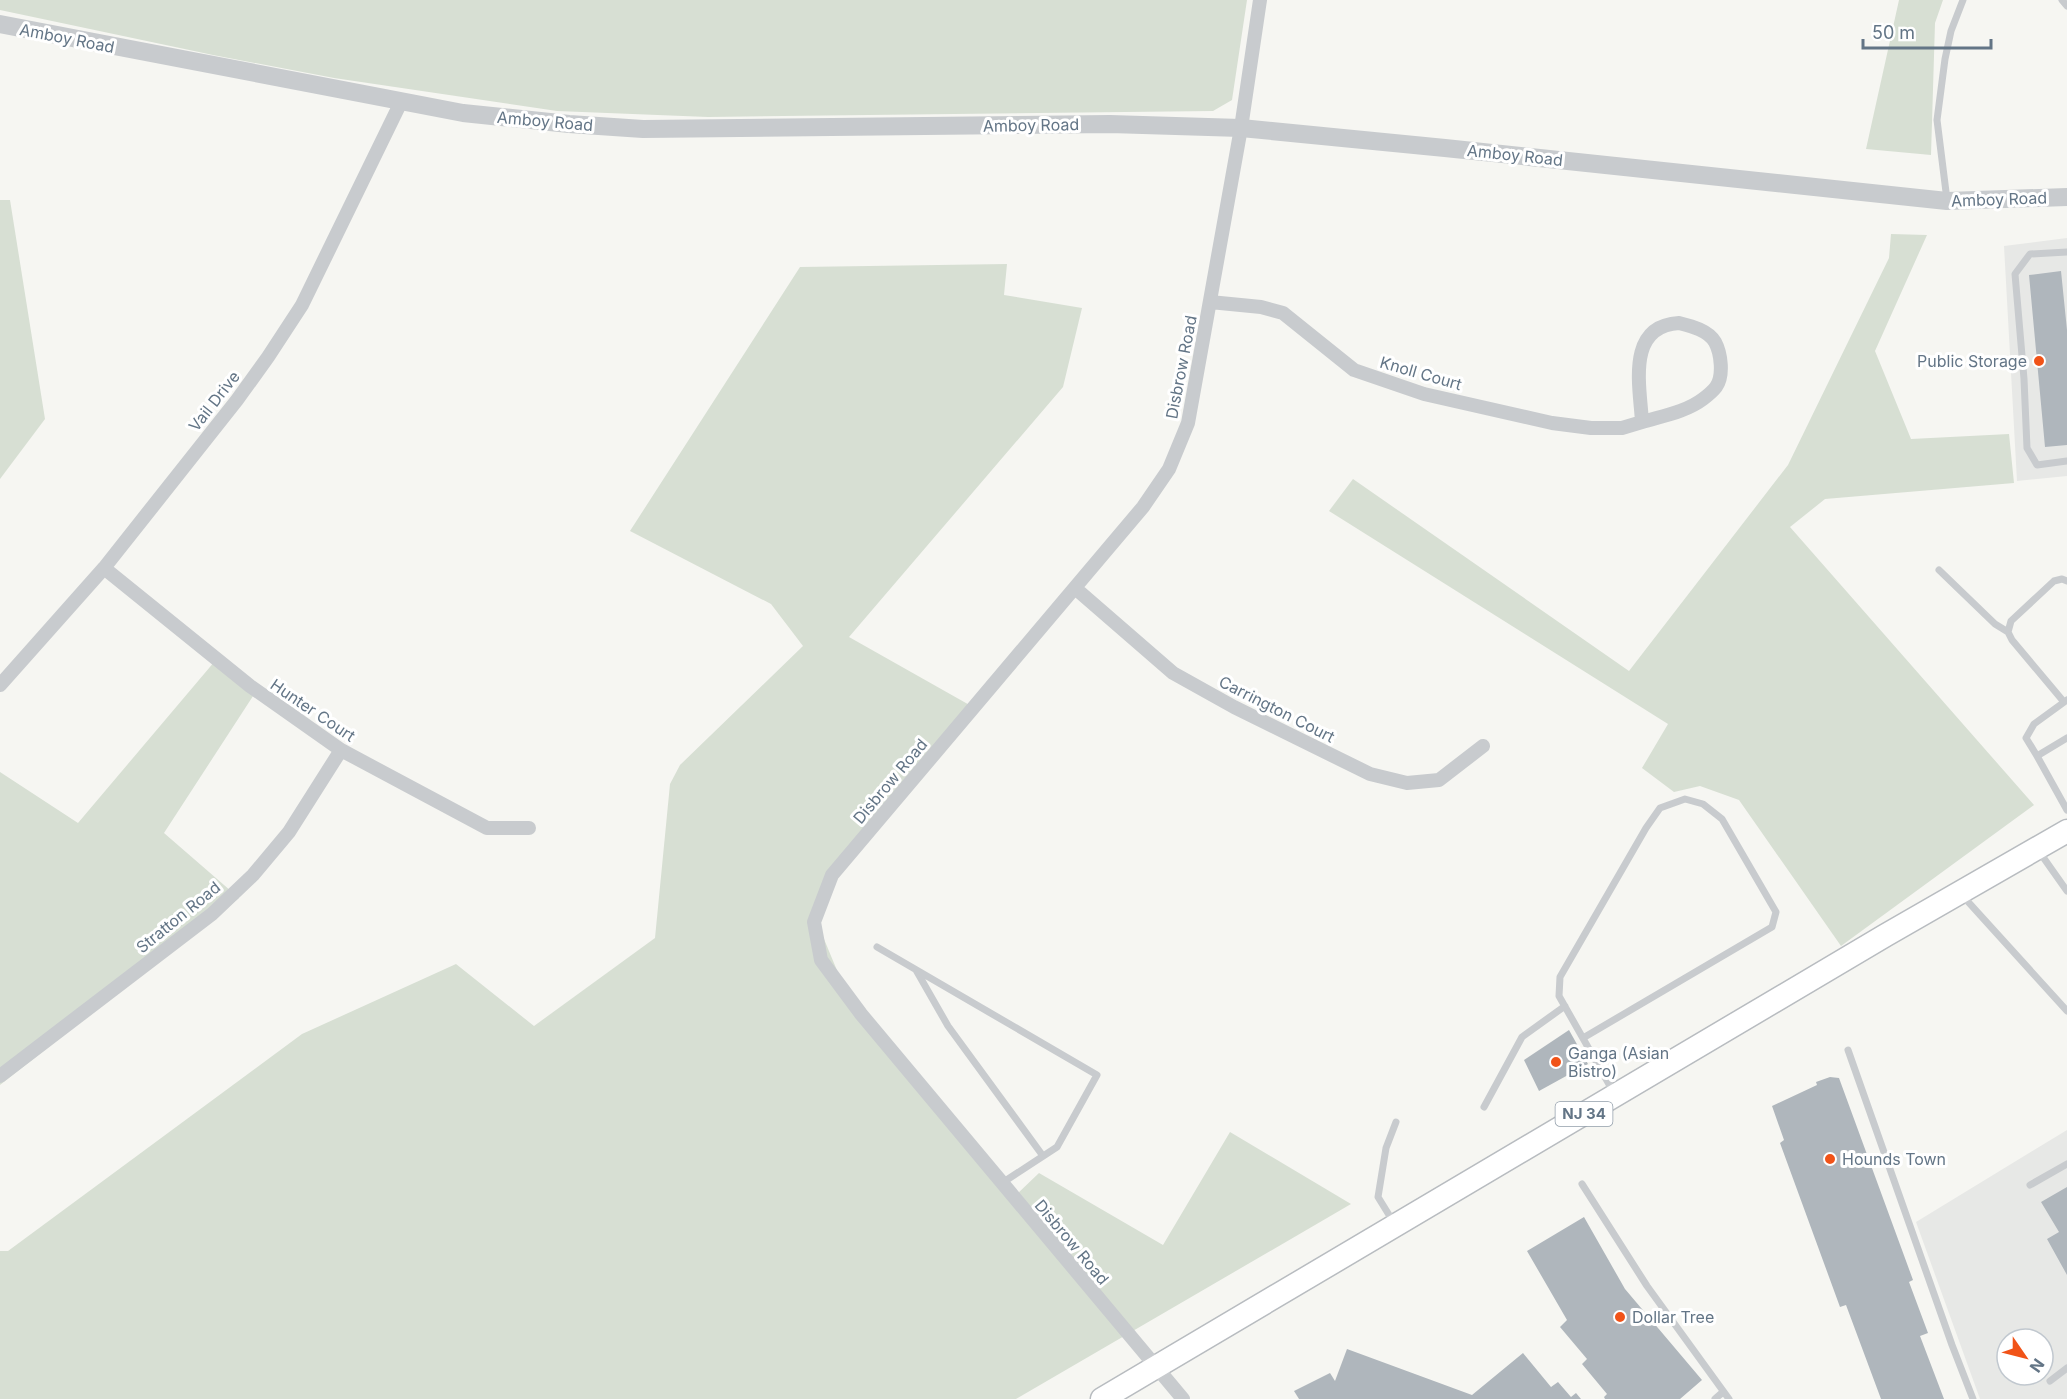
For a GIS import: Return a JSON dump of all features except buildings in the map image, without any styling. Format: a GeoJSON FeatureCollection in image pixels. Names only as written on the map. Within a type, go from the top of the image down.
{"type":"FeatureCollection","features":[{"type":"Feature","properties":{"kind":"main road","name":"NJ 34"},"geometry":{"type":"LineString","coordinates":[[1102,1399],[1959,892],[2067,831]]}},
{"type":"Feature","properties":{"kind":"street","name":"Disbrow Road"},"geometry":{"type":"LineString","coordinates":[[1183,1399],[861,1014],[821,960],[814,922],[832,875],[1143,507],[1169,469],[1188,423],[1241,128],[1260,0]]}},
{"type":"Feature","properties":{"kind":"street","name":"Amboy Road"},"geometry":{"type":"LineString","coordinates":[[0,24],[463,113],[569,124],[643,129],[1110,124],[1241,128],[1947,201],[2067,197]]}},
{"type":"Feature","properties":{"kind":"street","name":"Vail Drive"},"geometry":{"type":"LineString","coordinates":[[0,685],[104,568],[237,400],[268,357],[302,305],[401,102]]}},
{"type":"Feature","properties":{"kind":"street","name":"Knoll Court"},"geometry":{"type":"LineString","coordinates":[[1210,302],[1261,307],[1283,313],[1354,370],[1424,394],[1552,423],[1591,428],[1622,428],[1642,422],[1694,405],[1703,399],[1717,386],[1721,369],[1720,356],[1714,341],[1703,332],[1678,323],[1667,324],[1646,339],[1641,346],[1639,365],[1642,422]]}},
{"type":"Feature","properties":{"kind":"street","name":"Hunter Court"},"geometry":{"type":"LineString","coordinates":[[104,568],[250,686],[341,750],[487,828],[529,828]]}},
{"type":"Feature","properties":{"kind":"street","name":"Carrington Court"},"geometry":{"type":"LineString","coordinates":[[1075,588],[1173,673],[1234,707],[1371,774],[1407,783],[1439,780],[1483,746]]}},
{"type":"Feature","properties":{"kind":"street","name":"Stratton Road"},"geometry":{"type":"LineString","coordinates":[[0,1076],[212,914],[253,875],[289,832],[341,750]]}},
{"type":"Feature","properties":{"kind":"lane"},"geometry":{"type":"LineString","coordinates":[[1947,201],[1938,120],[1947,50],[1951,31],[1963,0]]}},
{"type":"Feature","properties":{"kind":"lane"},"geometry":{"type":"LineString","coordinates":[[2062,0],[2067,6]]}},
{"type":"Feature","properties":{"kind":"lane"},"geometry":{"type":"LineString","coordinates":[[2067,258],[2067,252],[2030,254],[2015,274],[2027,448],[2037,465],[2067,461]]}},
{"type":"Feature","properties":{"kind":"lane"},"geometry":{"type":"LineString","coordinates":[[1939,570],[1995,624],[2008,632],[2012,640],[2065,701],[2034,724],[2026,738],[2067,810]]}},
{"type":"Feature","properties":{"kind":"lane"},"geometry":{"type":"LineString","coordinates":[[2008,632],[2011,621],[2054,580],[2067,580]]}},
{"type":"Feature","properties":{"kind":"lane"},"geometry":{"type":"LineString","coordinates":[[2037,756],[2067,738]]}},
{"type":"Feature","properties":{"kind":"lane"},"geometry":{"type":"LineString","coordinates":[[1583,1038],[1772,927],[1776,912],[1722,819],[1703,804],[1685,799],[1660,808],[1646,828],[1560,977],[1559,996],[1565,1006],[1583,1038],[1616,1095]]}},
{"type":"Feature","properties":{"kind":"lane"},"geometry":{"type":"LineString","coordinates":[[2036,848],[2064,882],[2067,891]]}},
{"type":"Feature","properties":{"kind":"lane"},"geometry":{"type":"LineString","coordinates":[[1959,892],[2067,1011]]}},
{"type":"Feature","properties":{"kind":"lane"},"geometry":{"type":"LineString","coordinates":[[877,947],[1097,1075],[1057,1147],[1002,1183]]}},
{"type":"Feature","properties":{"kind":"lane"},"geometry":{"type":"LineString","coordinates":[[915,969],[948,1026],[1043,1156]]}},
{"type":"Feature","properties":{"kind":"lane"},"geometry":{"type":"LineString","coordinates":[[1484,1107],[1522,1037],[1565,1006]]}},
{"type":"Feature","properties":{"kind":"lane"},"geometry":{"type":"LineString","coordinates":[[1848,1050],[1973,1399]]}},
{"type":"Feature","properties":{"kind":"lane"},"geometry":{"type":"LineString","coordinates":[[1395,1225],[1378,1197],[1386,1148],[1396,1122]]}},
{"type":"Feature","properties":{"kind":"lane"},"geometry":{"type":"LineString","coordinates":[[2030,1185],[2067,1164]]}},
{"type":"Feature","properties":{"kind":"lane"},"geometry":{"type":"LineString","coordinates":[[1582,1184],[1647,1286],[1729,1399]]}},
{"type":"Feature","properties":{"kind":"lane"},"geometry":{"type":"LineString","coordinates":[[1715,1399],[1723,1392]]}},
{"type":"Feature","properties":{"kind":"shaded area"},"geometry":{"type":"Polygon","coordinates":[[[0,0],[1247,0],[1232,100],[1213,111],[708,117],[557,111],[334,78],[0,10],[0,0]]]}},
{"type":"Feature","properties":{"kind":"shaded area"},"geometry":{"type":"Polygon","coordinates":[[[1899,0],[1943,0],[1935,23],[1931,155],[1866,149],[1899,0]]]}},
{"type":"Feature","properties":{"kind":"shaded area"},"geometry":{"type":"Polygon","coordinates":[[[0,200],[10,200],[45,419],[0,479],[0,200]]]}},
{"type":"Feature","properties":{"kind":"shaded area"},"geometry":{"type":"Polygon","coordinates":[[[1891,234],[1927,235],[1875,351],[1911,439],[2009,434],[2014,483],[1825,499],[1790,527],[2034,805],[1841,946],[1739,800],[1700,786],[1674,792],[1642,768],[1668,724],[1329,511],[1353,479],[1629,671],[1788,465],[1889,258],[1891,234]]]}},
{"type":"Feature","properties":{"kind":"shaded area","name":"Public Storage"},"geometry":{"type":"Polygon","coordinates":[[[2067,238],[2067,476],[2017,481],[2004,246],[2067,238]]]}},
{"type":"Feature","properties":{"kind":"shaded area"},"geometry":{"type":"Polygon","coordinates":[[[1007,264],[1004,295],[1082,308],[1063,387],[849,637],[973,707],[831,872],[814,915],[841,980],[1014,1197],[1039,1173],[1163,1245],[1230,1132],[1351,1204],[1016,1399],[0,1399],[0,1251],[8,1251],[302,1034],[456,964],[534,1026],[655,938],[670,784],[680,765],[803,646],[771,604],[630,531],[800,267],[1007,264]]]}},
{"type":"Feature","properties":{"kind":"shaded area"},"geometry":{"type":"Polygon","coordinates":[[[215,661],[255,693],[164,833],[239,898],[0,1085],[0,772],[78,823],[215,661]]]}},
{"type":"Feature","properties":{"kind":"shaded area"},"geometry":{"type":"Polygon","coordinates":[[[2067,1130],[2067,1399],[1980,1399],[1916,1222],[2067,1130]]]}},
{"type":"Feature","properties":{"kind":"place","name":"Public Storage"},"geometry":{"type":"Point","coordinates":[2039,361]}},
{"type":"Feature","properties":{"kind":"place","name":"Ganga (Asian Bistro)"},"geometry":{"type":"Point","coordinates":[1556,1062]}},
{"type":"Feature","properties":{"kind":"place","name":"Hounds Town"},"geometry":{"type":"Point","coordinates":[1830,1159]}},
{"type":"Feature","properties":{"kind":"place","name":"Dollar Tree"},"geometry":{"type":"Point","coordinates":[1620,1317]}}]}
